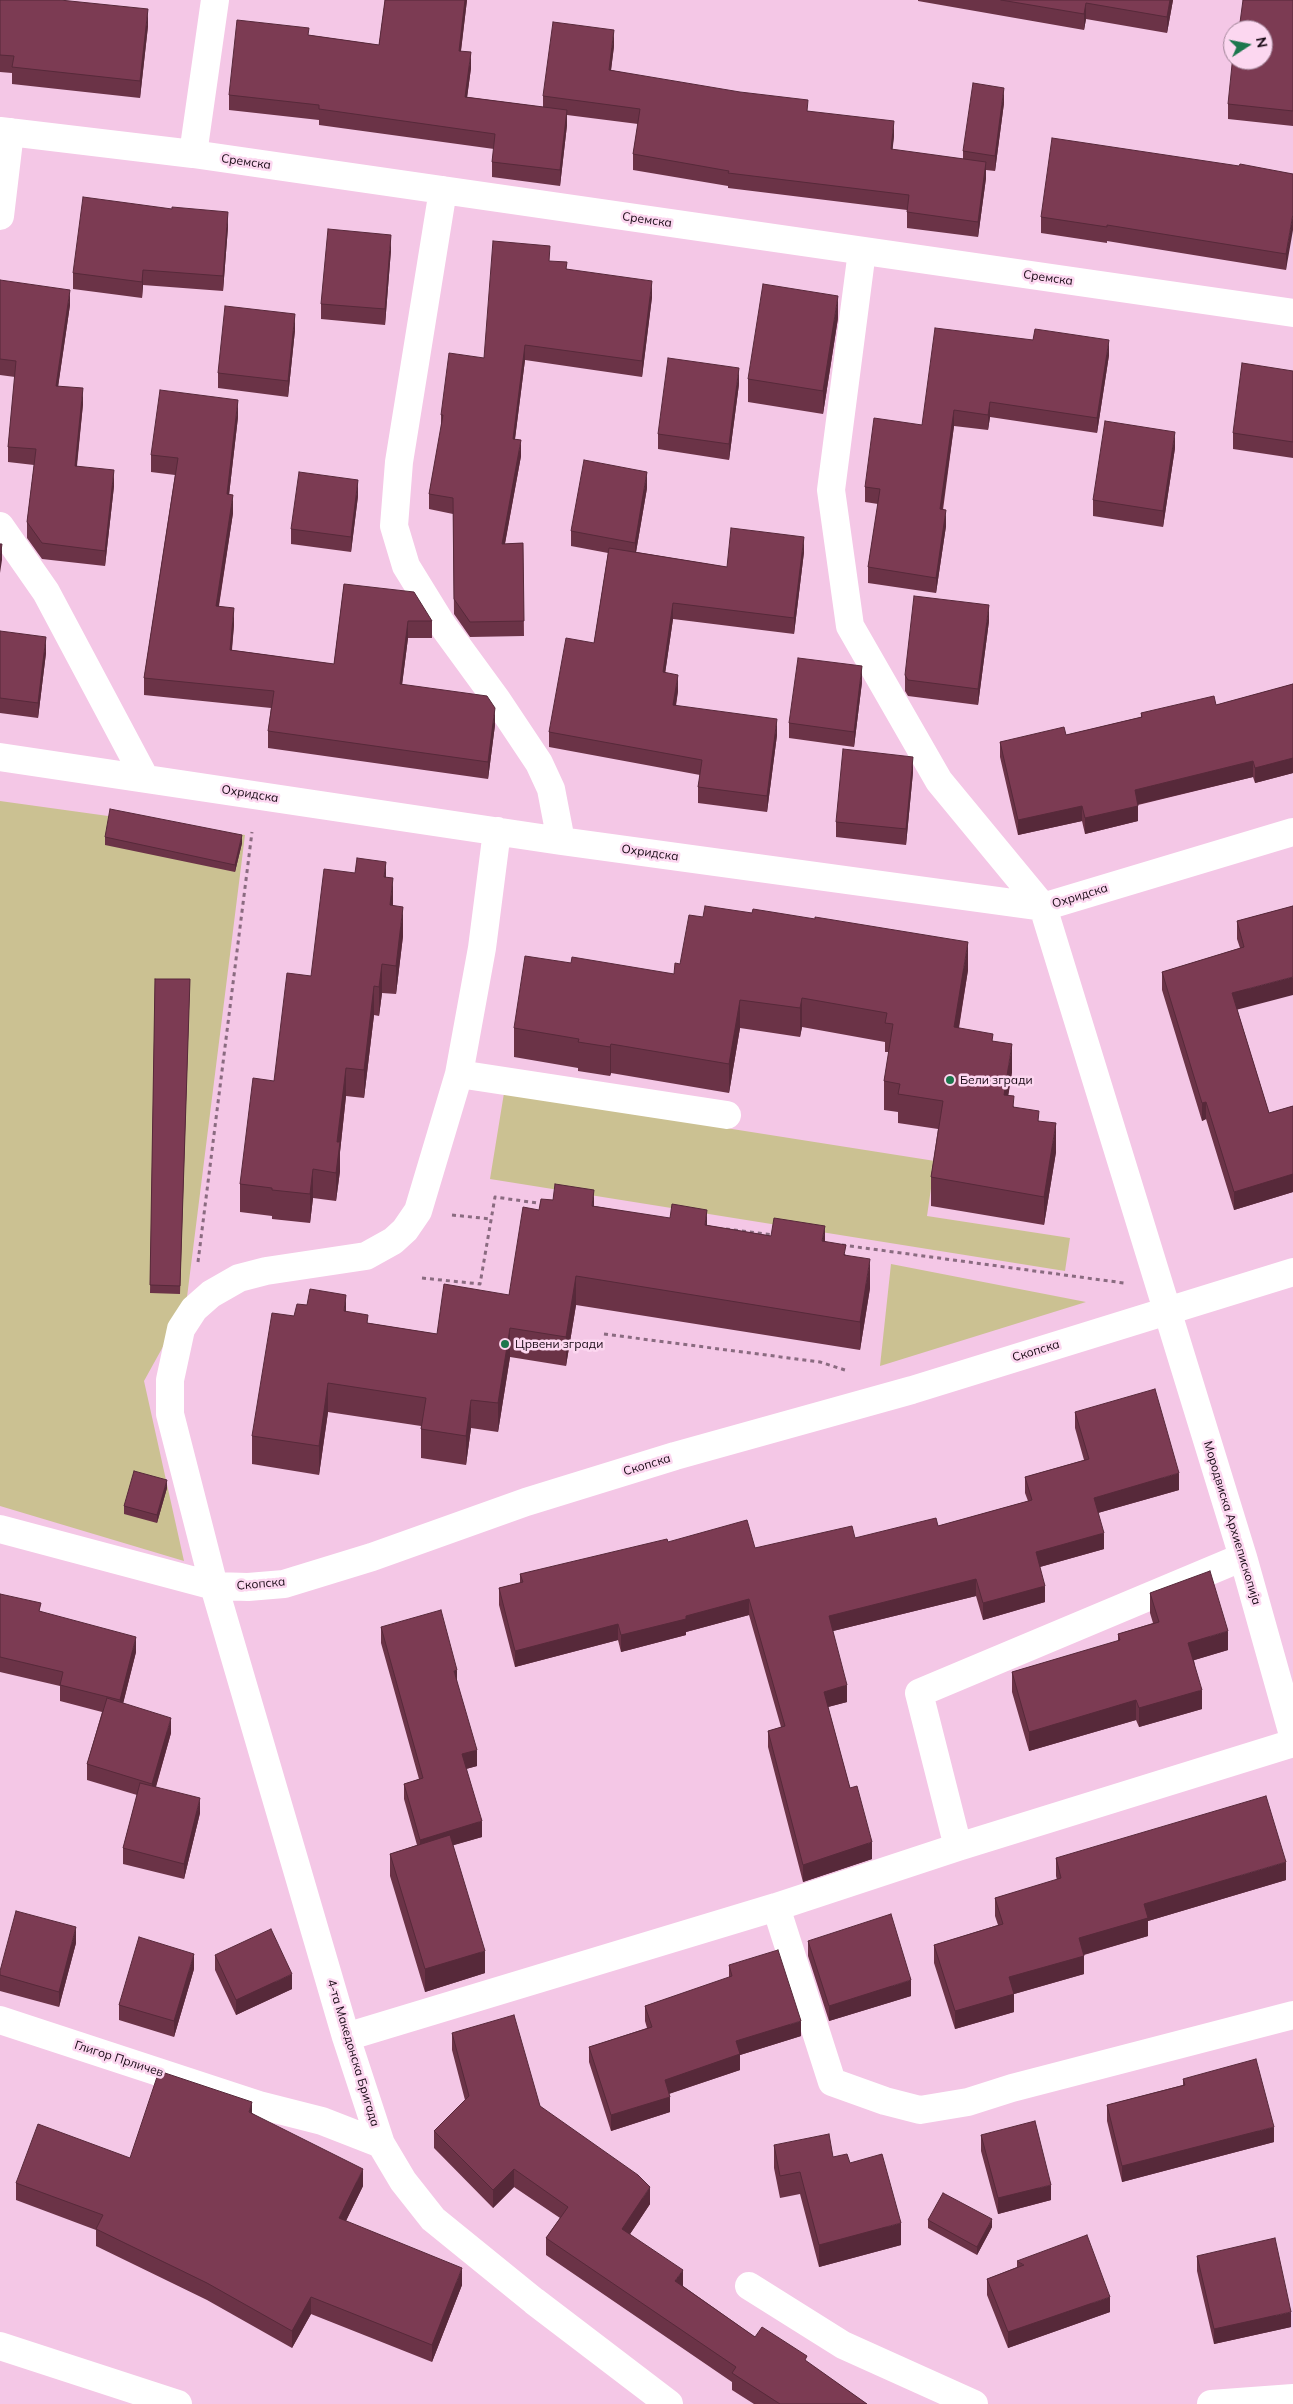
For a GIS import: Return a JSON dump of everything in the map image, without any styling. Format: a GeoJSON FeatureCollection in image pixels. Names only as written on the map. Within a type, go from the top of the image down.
{"type":"FeatureCollection","features":[{"type":"Feature","properties":{"kind":"street"},"geometry":{"type":"LineString","coordinates":[[193,154],[215,0]]}},
{"type":"Feature","properties":{"kind":"street"},"geometry":{"type":"LineString","coordinates":[[0,216],[5,131]]}},
{"type":"Feature","properties":{"kind":"street","name":"Сремска"},"geometry":{"type":"LineString","coordinates":[[5,131],[193,154],[1293,313]]}},
{"type":"Feature","properties":{"kind":"street"},"geometry":{"type":"LineString","coordinates":[[442,190],[399,462],[394,526],[406,566],[443,626],[497,700],[539,763],[551,788],[561,841]]}},
{"type":"Feature","properties":{"kind":"street"},"geometry":{"type":"LineString","coordinates":[[862,251],[831,490],[850,626],[939,781],[1043,907]]}},
{"type":"Feature","properties":{"kind":"street"},"geometry":{"type":"LineString","coordinates":[[0,526],[46,592],[144,778]]}},
{"type":"Feature","properties":{"kind":"street","name":"Охридска"},"geometry":{"type":"LineString","coordinates":[[0,757],[561,841],[1043,907],[1293,832]]}},
{"type":"Feature","properties":{"kind":"street","name":"4-та Македонска Бригада"},"geometry":{"type":"LineString","coordinates":[[497,831],[482,948],[459,1074],[418,1210],[405,1230],[393,1241],[366,1256],[266,1271],[239,1278],[211,1294],[194,1310],[181,1329],[170,1380],[170,1414],[214,1586],[346,2037],[381,2144],[403,2181],[433,2219],[534,2301],[669,2404]]}},
{"type":"Feature","properties":{"kind":"street","name":"Мородвиска Архиепископија"},"geometry":{"type":"LineString","coordinates":[[1043,907],[1289,1708],[1293,1735]]}},
{"type":"Feature","properties":{"kind":"street"},"geometry":{"type":"LineString","coordinates":[[459,1074],[727,1115]]}},
{"type":"Feature","properties":{"kind":"street","name":"Скопска"},"geometry":{"type":"LineString","coordinates":[[0,1529],[214,1586],[248,1587],[284,1584],[372,1557],[535,1499],[675,1456],[912,1390],[1293,1272]]}},
{"type":"Feature","properties":{"kind":"street"},"geometry":{"type":"LineString","coordinates":[[958,1847],[919,1693],[1243,1557]]}},
{"type":"Feature","properties":{"kind":"street"},"geometry":{"type":"LineString","coordinates":[[346,2037],[776,1907],[958,1847],[1293,1743]]}},
{"type":"Feature","properties":{"kind":"street"},"geometry":{"type":"LineString","coordinates":[[776,1907],[832,2082],[885,2101],[920,2110],[968,2102],[1012,2088],[1293,2014]]}},
{"type":"Feature","properties":{"kind":"street","name":"Глигор Прличев"},"geometry":{"type":"LineString","coordinates":[[0,2020],[259,2105],[322,2121],[381,2144]]}},
{"type":"Feature","properties":{"kind":"street"},"geometry":{"type":"LineString","coordinates":[[749,2286],[843,2345],[974,2404]]}},
{"type":"Feature","properties":{"kind":"street"},"geometry":{"type":"LineString","coordinates":[[0,2346],[178,2404]]}},
{"type":"Feature","properties":{"kind":"street"},"geometry":{"type":"LineString","coordinates":[[1211,2404],[1293,2398]]}},
{"type":"Feature","properties":{"kind":"path"},"geometry":{"type":"LineString","coordinates":[[211,1294],[197,1268],[252,832]]}},
{"type":"Feature","properties":{"kind":"path"},"geometry":{"type":"LineString","coordinates":[[422,1278],[480,1284],[495,1197],[554,1205]]}},
{"type":"Feature","properties":{"kind":"path"},"geometry":{"type":"LineString","coordinates":[[722,1228],[782,1236]]}},
{"type":"Feature","properties":{"kind":"path"},"geometry":{"type":"LineString","coordinates":[[841,1244],[1128,1284]]}},
{"type":"Feature","properties":{"kind":"path"},"geometry":{"type":"LineString","coordinates":[[604,1334],[820,1362],[855,1373]]}},
{"type":"Feature","properties":{"kind":"shaded area"},"geometry":{"type":"Polygon","coordinates":[[[0,801],[245,835],[186,1305],[144,1381],[184,1561],[0,1506],[0,801]]]}},
{"type":"Feature","properties":{"kind":"shaded area"},"geometry":{"type":"Polygon","coordinates":[[[504,1093],[935,1161],[927,1216],[1070,1238],[1065,1271],[490,1179],[504,1093]]]}},
{"type":"Feature","properties":{"kind":"shaded area"},"geometry":{"type":"Polygon","coordinates":[[[891,1264],[1086,1302],[880,1366],[891,1264]]]}},
{"type":"Feature","properties":{"kind":"building"},"geometry":{"type":"Polygon","coordinates":[[[0,0],[60,0],[148,9],[140,81],[12,67],[14,56],[0,55],[0,0]]]}},
{"type":"Feature","properties":{"kind":"building"},"geometry":{"type":"Polygon","coordinates":[[[385,0],[465,0],[459,51],[471,52],[465,97],[567,110],[560,170],[492,162],[495,134],[319,109],[319,105],[229,95],[237,20],[309,28],[308,35],[379,45],[385,0]]]}},
{"type":"Feature","properties":{"kind":"building"},"geometry":{"type":"Polygon","coordinates":[[[1001,0],[1170,0],[1167,17],[1086,3],[1084,14],[1001,0]]]}},
{"type":"Feature","properties":{"kind":"building"},"geometry":{"type":"Polygon","coordinates":[[[1243,0],[1293,0],[1293,111],[1228,104],[1231,70],[1273,70],[1273,20],[1240,20],[1243,0]]]}},
{"type":"Feature","properties":{"kind":"building"},"geometry":{"type":"Polygon","coordinates":[[[553,22],[614,30],[609,70],[740,92],[808,100],[807,111],[894,121],[891,149],[986,162],[978,222],[907,212],[909,195],[728,173],[729,171],[633,154],[640,109],[543,96],[553,22]]]}},
{"type":"Feature","properties":{"kind":"building"},"geometry":{"type":"Polygon","coordinates":[[[973,83],[1004,88],[995,156],[963,151],[973,83]]]}},
{"type":"Feature","properties":{"kind":"building"},"geometry":{"type":"Polygon","coordinates":[[[1052,138],[1239,166],[1240,164],[1293,174],[1293,214],[1286,254],[1107,225],[1107,227],[1041,217],[1052,138]]]}},
{"type":"Feature","properties":{"kind":"building"},"geometry":{"type":"Polygon","coordinates":[[[83,197],[172,209],[172,207],[228,212],[223,276],[143,270],[142,282],[73,273],[83,197]]]}},
{"type":"Feature","properties":{"kind":"building"},"geometry":{"type":"Polygon","coordinates":[[[328,229],[391,235],[385,309],[321,304],[328,229]]]}},
{"type":"Feature","properties":{"kind":"building"},"geometry":{"type":"Polygon","coordinates":[[[493,241],[550,246],[549,261],[567,262],[566,269],[652,281],[642,361],[525,345],[513,439],[521,440],[502,544],[523,543],[524,621],[470,622],[454,599],[453,498],[429,494],[443,415],[441,415],[449,353],[484,358],[493,241]]]}},
{"type":"Feature","properties":{"kind":"building"},"geometry":{"type":"Polygon","coordinates":[[[0,280],[70,290],[56,386],[83,388],[75,466],[114,470],[105,551],[42,543],[27,522],[36,449],[8,447],[16,361],[0,359],[0,280]]]}},
{"type":"Feature","properties":{"kind":"building"},"geometry":{"type":"Polygon","coordinates":[[[763,284],[838,296],[823,391],[748,379],[763,284]]]}},
{"type":"Feature","properties":{"kind":"building"},"geometry":{"type":"Polygon","coordinates":[[[225,306],[295,314],[288,381],[218,373],[225,306]]]}},
{"type":"Feature","properties":{"kind":"building"},"geometry":{"type":"Polygon","coordinates":[[[935,328],[1033,340],[1035,329],[1109,340],[1097,418],[990,402],[988,415],[954,410],[940,509],[946,510],[936,578],[868,567],[880,489],[865,487],[874,418],[922,425],[935,328]]]}},
{"type":"Feature","properties":{"kind":"building"},"geometry":{"type":"Polygon","coordinates":[[[668,358],[739,368],[729,444],[658,434],[668,358]]]}},
{"type":"Feature","properties":{"kind":"building"},"geometry":{"type":"Polygon","coordinates":[[[1242,363],[1293,371],[1293,442],[1233,433],[1242,363]]]}},
{"type":"Feature","properties":{"kind":"building"},"geometry":{"type":"Polygon","coordinates":[[[160,390],[238,400],[227,494],[233,495],[216,606],[234,608],[230,650],[334,664],[344,584],[414,592],[432,621],[408,621],[400,684],[487,696],[495,708],[488,762],[268,731],[274,691],[144,678],[178,458],[151,455],[160,390]]]}},
{"type":"Feature","properties":{"kind":"building"},"geometry":{"type":"Polygon","coordinates":[[[1105,421],[1175,432],[1163,511],[1093,500],[1105,421]]]}},
{"type":"Feature","properties":{"kind":"building"},"geometry":{"type":"Polygon","coordinates":[[[584,460],[647,472],[635,543],[571,531],[584,460]]]}},
{"type":"Feature","properties":{"kind":"building"},"geometry":{"type":"Polygon","coordinates":[[[299,472],[358,480],[351,537],[291,529],[299,472]]]}},
{"type":"Feature","properties":{"kind":"building"},"geometry":{"type":"Polygon","coordinates":[[[731,528],[804,537],[794,618],[673,603],[663,672],[678,675],[673,705],[777,719],[767,796],[698,787],[702,760],[549,732],[566,638],[594,643],[609,548],[727,567],[731,528]]]}},
{"type":"Feature","properties":{"kind":"building"},"geometry":{"type":"Polygon","coordinates":[[[914,596],[989,605],[978,689],[908,680],[905,675],[914,596]]]}},
{"type":"Feature","properties":{"kind":"building"},"geometry":{"type":"Polygon","coordinates":[[[0,631],[46,637],[38,703],[0,698],[0,631]]]}},
{"type":"Feature","properties":{"kind":"building"},"geometry":{"type":"Polygon","coordinates":[[[798,658],[862,666],[854,732],[789,723],[798,658]]]}},
{"type":"Feature","properties":{"kind":"building"},"geometry":{"type":"Polygon","coordinates":[[[1293,684],[1293,758],[1255,768],[1253,761],[1135,790],[1138,806],[1085,818],[1082,806],[1018,820],[1000,742],[1064,727],[1066,735],[1142,717],[1141,713],[1214,696],[1216,705],[1293,684]]]}},
{"type":"Feature","properties":{"kind":"building"},"geometry":{"type":"Polygon","coordinates":[[[843,749],[913,757],[906,829],[836,822],[843,749]]]}},
{"type":"Feature","properties":{"kind":"building"},"geometry":{"type":"Polygon","coordinates":[[[110,809],[242,835],[235,865],[105,837],[110,809]]]}},
{"type":"Feature","properties":{"kind":"building"},"geometry":{"type":"Polygon","coordinates":[[[357,858],[386,862],[384,877],[393,878],[390,905],[403,907],[396,966],[382,964],[379,987],[374,986],[364,1070],[346,1068],[337,1142],[340,1142],[336,1173],[313,1169],[310,1194],[240,1184],[253,1078],[274,1081],[287,973],[311,976],[324,869],[355,873],[357,858]]]}},
{"type":"Feature","properties":{"kind":"building","name":"Бели згради"},"geometry":{"type":"Polygon","coordinates":[[[705,906],[752,913],[753,909],[815,919],[815,917],[968,942],[954,1027],[993,1034],[992,1041],[1012,1044],[1004,1095],[1014,1096],[1013,1107],[1039,1111],[1038,1121],[1056,1123],[1044,1197],[931,1177],[943,1101],[898,1094],[900,1084],[884,1081],[893,1024],[885,1023],[887,1013],[802,998],[800,1008],[740,1000],[729,1064],[611,1044],[610,1047],[578,1042],[579,1039],[514,1028],[525,956],[571,963],[572,957],[674,974],[675,963],[680,964],[689,915],[703,917],[705,906]]]}},
{"type":"Feature","properties":{"kind":"building"},"geometry":{"type":"Polygon","coordinates":[[[1293,906],[1293,977],[1232,993],[1269,1113],[1293,1106],[1293,1174],[1234,1192],[1206,1102],[1202,1103],[1162,972],[1244,947],[1237,921],[1293,906]]]}},
{"type":"Feature","properties":{"kind":"building"},"geometry":{"type":"Polygon","coordinates":[[[155,979],[190,979],[180,1286],[150,1285],[155,979]]]}},
{"type":"Feature","properties":{"kind":"building","name":"Црвени згради"},"geometry":{"type":"Polygon","coordinates":[[[555,1184],[594,1190],[592,1206],[670,1218],[672,1204],[707,1210],[705,1225],[771,1236],[774,1218],[825,1226],[822,1241],[846,1245],[844,1255],[870,1259],[860,1322],[576,1276],[566,1337],[510,1328],[498,1403],[471,1400],[466,1436],[421,1429],[426,1398],[328,1383],[319,1446],[252,1436],[272,1313],[294,1316],[297,1304],[307,1305],[310,1289],[346,1295],[344,1311],[368,1315],[367,1323],[437,1334],[444,1284],[509,1295],[523,1207],[539,1210],[541,1199],[553,1200],[555,1184]]]}},
{"type":"Feature","properties":{"kind":"building"},"geometry":{"type":"Polygon","coordinates":[[[1155,1389],[1179,1473],[1094,1498],[1104,1533],[1036,1552],[1045,1586],[983,1603],[976,1579],[829,1616],[847,1685],[824,1692],[850,1788],[857,1786],[872,1842],[803,1865],[768,1731],[785,1726],[749,1599],[686,1616],[686,1619],[621,1635],[618,1624],[515,1651],[499,1588],[523,1582],[520,1574],[667,1539],[668,1542],[747,1520],[755,1548],[852,1526],[855,1538],[936,1518],[938,1526],[1032,1500],[1025,1477],[1089,1459],[1075,1412],[1155,1389]]]}},
{"type":"Feature","properties":{"kind":"building"},"geometry":{"type":"Polygon","coordinates":[[[134,1471],[167,1480],[157,1515],[124,1506],[134,1471]]]}},
{"type":"Feature","properties":{"kind":"building"},"geometry":{"type":"Polygon","coordinates":[[[1210,1571],[1228,1631],[1188,1643],[1202,1690],[1139,1708],[1136,1700],[1029,1732],[1012,1672],[1120,1640],[1118,1634],[1159,1622],[1150,1593],[1210,1571]]]}},
{"type":"Feature","properties":{"kind":"building"},"geometry":{"type":"Polygon","coordinates":[[[0,1594],[41,1603],[39,1611],[136,1637],[120,1700],[60,1685],[63,1672],[0,1657],[0,1594]]]}},
{"type":"Feature","properties":{"kind":"building"},"geometry":{"type":"Polygon","coordinates":[[[441,1610],[457,1670],[454,1671],[477,1750],[462,1754],[482,1821],[420,1840],[404,1784],[423,1778],[381,1627],[441,1610]]]}},
{"type":"Feature","properties":{"kind":"building"},"geometry":{"type":"Polygon","coordinates":[[[107,1698],[171,1718],[152,1784],[87,1764],[107,1698]]]}},
{"type":"Feature","properties":{"kind":"building"},"geometry":{"type":"Polygon","coordinates":[[[140,1783],[200,1798],[184,1864],[123,1848],[140,1783]]]}},
{"type":"Feature","properties":{"kind":"building"},"geometry":{"type":"Polygon","coordinates":[[[1266,1796],[1286,1862],[1144,1904],[1148,1918],[1079,1938],[1084,1956],[1009,1977],[1014,1994],[955,2011],[934,1945],[1003,1924],[995,1898],[1061,1878],[1056,1858],[1266,1796]]]}},
{"type":"Feature","properties":{"kind":"building"},"geometry":{"type":"Polygon","coordinates":[[[450,1835],[485,1951],[425,1969],[390,1854],[450,1835]]]}},
{"type":"Feature","properties":{"kind":"building"},"geometry":{"type":"Polygon","coordinates":[[[16,1911],[76,1927],[59,1992],[0,1975],[16,1911]]]}},
{"type":"Feature","properties":{"kind":"building"},"geometry":{"type":"Polygon","coordinates":[[[891,1914],[911,1980],[829,2006],[808,1941],[891,1914]]]}},
{"type":"Feature","properties":{"kind":"building"},"geometry":{"type":"Polygon","coordinates":[[[271,1929],[292,1974],[236,2000],[215,1955],[271,1929]]]}},
{"type":"Feature","properties":{"kind":"building"},"geometry":{"type":"Polygon","coordinates":[[[139,1937],[194,1954],[174,2021],[119,2005],[139,1937]]]}},
{"type":"Feature","properties":{"kind":"building"},"geometry":{"type":"Polygon","coordinates":[[[778,1950],[801,2021],[736,2041],[740,2054],[665,2080],[670,2097],[611,2115],[589,2047],[652,2027],[645,2006],[732,1976],[729,1965],[778,1950]]]}},
{"type":"Feature","properties":{"kind":"building"},"geometry":{"type":"Polygon","coordinates":[[[514,2015],[540,2106],[638,2175],[650,2187],[622,2229],[683,2270],[675,2281],[755,2337],[762,2327],[807,2356],[805,2360],[867,2404],[780,2404],[732,2373],[736,2367],[546,2238],[568,2207],[514,2169],[493,2190],[434,2131],[469,2096],[452,2033],[514,2015]]]}},
{"type":"Feature","properties":{"kind":"building"},"geometry":{"type":"Polygon","coordinates":[[[1256,2059],[1274,2127],[1122,2166],[1107,2105],[1185,2085],[1183,2079],[1256,2059]]]}},
{"type":"Feature","properties":{"kind":"building"},"geometry":{"type":"Polygon","coordinates":[[[159,2071],[252,2102],[249,2112],[363,2169],[339,2218],[462,2268],[432,2345],[311,2297],[292,2331],[207,2283],[96,2229],[103,2215],[16,2183],[38,2124],[130,2158],[159,2071]]]}},
{"type":"Feature","properties":{"kind":"building"},"geometry":{"type":"Polygon","coordinates":[[[1035,2121],[1051,2185],[998,2198],[981,2135],[1035,2121]]]}},
{"type":"Feature","properties":{"kind":"building"},"geometry":{"type":"Polygon","coordinates":[[[829,2134],[833,2157],[847,2154],[850,2163],[882,2154],[901,2223],[819,2245],[800,2172],[780,2176],[774,2145],[829,2134]]]}},
{"type":"Feature","properties":{"kind":"building"},"geometry":{"type":"Polygon","coordinates":[[[943,2193],[992,2219],[977,2247],[928,2220],[943,2193]]]}},
{"type":"Feature","properties":{"kind":"building"},"geometry":{"type":"Polygon","coordinates":[[[1087,2235],[1110,2297],[1008,2332],[987,2279],[1024,2265],[1017,2261],[1087,2235]]]}},
{"type":"Feature","properties":{"kind":"building"},"geometry":{"type":"Polygon","coordinates":[[[1275,2238],[1291,2312],[1214,2329],[1197,2256],[1275,2238]]]}},
{"type":"Feature","properties":{"kind":"place","name":"Бели згради"},"geometry":{"type":"Point","coordinates":[950,1080]}},
{"type":"Feature","properties":{"kind":"place","name":"Црвени згради"},"geometry":{"type":"Point","coordinates":[505,1344]}}]}
